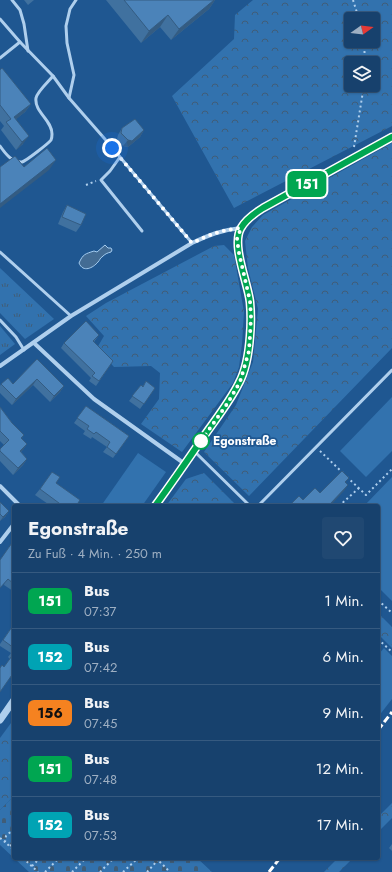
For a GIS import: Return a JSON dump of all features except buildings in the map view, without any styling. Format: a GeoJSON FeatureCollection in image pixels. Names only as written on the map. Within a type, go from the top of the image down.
{"type":"FeatureCollection","features":[{"type":"Feature","properties":{"kind":"street"},"geometry":{"type":"LineString","coordinates":[[156,504],[186,464],[227,404],[240,382],[249,351],[251,317],[250,301],[237,239],[241,228],[248,218],[263,208],[392,137]]}},
{"type":"Feature","properties":{"kind":"street"},"geometry":{"type":"LineString","coordinates":[[0,366],[71,316],[192,243],[210,234],[241,228]]}},
{"type":"Feature","properties":{"kind":"street"},"geometry":{"type":"LineString","coordinates":[[34,343],[94,399],[186,464]]}},
{"type":"Feature","properties":{"kind":"street"},"geometry":{"type":"LineString","coordinates":[[0,486],[18,504]]}},
{"type":"Feature","properties":{"kind":"street"},"geometry":{"type":"LineString","coordinates":[[0,542],[12,527]]}},
{"type":"Feature","properties":{"kind":"street"},"geometry":{"type":"LineString","coordinates":[[0,720],[12,703]]}},
{"type":"Feature","properties":{"kind":"lane"},"geometry":{"type":"LineString","coordinates":[[12,0],[20,10],[24,24],[28,51]]}},
{"type":"Feature","properties":{"kind":"lane"},"geometry":{"type":"LineString","coordinates":[[69,98],[74,75],[67,43],[66,26],[70,9],[76,0]]}},
{"type":"Feature","properties":{"kind":"lane"},"geometry":{"type":"LineString","coordinates":[[0,19],[28,51],[53,76],[69,98],[192,243]]}},
{"type":"Feature","properties":{"kind":"lane"},"geometry":{"type":"LineString","coordinates":[[0,58],[20,42]]}},
{"type":"Feature","properties":{"kind":"lane"},"geometry":{"type":"LineString","coordinates":[[0,146],[10,158],[15,161],[22,162],[27,160],[51,141],[53,136],[52,131],[37,106],[36,99],[37,94],[53,76]]}},
{"type":"Feature","properties":{"kind":"lane"},"geometry":{"type":"LineString","coordinates":[[120,157],[110,171],[101,180],[142,231]]}},
{"type":"Feature","properties":{"kind":"lane"},"geometry":{"type":"LineString","coordinates":[[0,252],[71,316]]}},
{"type":"Feature","properties":{"kind":"lane"},"geometry":{"type":"LineString","coordinates":[[0,320],[16,337],[24,350]]}},
{"type":"Feature","properties":{"kind":"lane"},"geometry":{"type":"LineString","coordinates":[[260,504],[392,370]]}},
{"type":"Feature","properties":{"kind":"lane"},"geometry":{"type":"LineString","coordinates":[[194,451],[248,504]]}},
{"type":"Feature","properties":{"kind":"path"},"geometry":{"type":"LineString","coordinates":[[353,0],[357,12]]}},
{"type":"Feature","properties":{"kind":"path"},"geometry":{"type":"LineString","coordinates":[[357,156],[354,147],[363,92]]}},
{"type":"Feature","properties":{"kind":"path"},"geometry":{"type":"LineString","coordinates":[[86,185],[101,180]]}},
{"type":"Feature","properties":{"kind":"path"},"geometry":{"type":"LineString","coordinates":[[316,447],[366,495],[392,469]]}},
{"type":"Feature","properties":{"kind":"path"},"geometry":{"type":"LineString","coordinates":[[341,504],[358,488]]}},
{"type":"Feature","properties":{"kind":"path"},"geometry":{"type":"LineString","coordinates":[[380,602],[392,613]]}},
{"type":"Feature","properties":{"kind":"path"},"geometry":{"type":"LineString","coordinates":[[380,641],[392,652]]}},
{"type":"Feature","properties":{"kind":"path"},"geometry":{"type":"LineString","coordinates":[[5,842],[6,836],[12,831]]}},
{"type":"Feature","properties":{"kind":"path"},"geometry":{"type":"LineString","coordinates":[[0,838],[10,846]]}},
{"type":"Feature","properties":{"kind":"path"},"geometry":{"type":"LineString","coordinates":[[25,860],[38,872]]}},
{"type":"Feature","properties":{"kind":"path"},"geometry":{"type":"LineString","coordinates":[[32,866],[38,860]]}},
{"type":"Feature","properties":{"kind":"path"},"geometry":{"type":"LineString","coordinates":[[45,872],[57,860]]}},
{"type":"Feature","properties":{"kind":"path"},"geometry":{"type":"LineString","coordinates":[[72,872],[84,860]]}},
{"type":"Feature","properties":{"kind":"path"},"geometry":{"type":"LineString","coordinates":[[100,872],[112,860]]}},
{"type":"Feature","properties":{"kind":"path"},"geometry":{"type":"LineString","coordinates":[[123,872],[136,860]]}},
{"type":"Feature","properties":{"kind":"path"},"geometry":{"type":"LineString","coordinates":[[147,872],[156,860]]}},
{"type":"Feature","properties":{"kind":"path"},"geometry":{"type":"LineString","coordinates":[[158,860],[170,872]]}},
{"type":"Feature","properties":{"kind":"green space"},"geometry":{"type":"Polygon","coordinates":[[[253,0],[392,0],[392,126],[234,208],[172,96],[234,39],[235,15],[253,0]]]}},
{"type":"Feature","properties":{"kind":"green space"},"geometry":{"type":"Polygon","coordinates":[[[392,143],[392,348],[249,496],[204,452],[236,405],[253,362],[258,309],[248,268],[245,241],[252,227],[263,215],[392,143]]]}},
{"type":"Feature","properties":{"kind":"green space"},"geometry":{"type":"Polygon","coordinates":[[[224,245],[234,255],[244,312],[239,367],[233,383],[182,452],[141,424],[159,399],[160,373],[151,366],[114,367],[97,348],[104,336],[86,316],[106,303],[214,246],[224,245]]]}},
{"type":"Feature","properties":{"kind":"green space"},"geometry":{"type":"Polygon","coordinates":[[[0,268],[54,319],[25,339],[0,313],[0,268]]]}},
{"type":"Feature","properties":{"kind":"green space"},"geometry":{"type":"Polygon","coordinates":[[[0,326],[15,344],[0,355],[0,326]]]}},
{"type":"Feature","properties":{"kind":"green space"},"geometry":{"type":"Polygon","coordinates":[[[392,397],[392,451],[366,477],[340,451],[392,397]]]}},
{"type":"Feature","properties":{"kind":"green space"},"geometry":{"type":"Polygon","coordinates":[[[138,453],[166,472],[143,504],[102,504],[138,453]]]}},
{"type":"Feature","properties":{"kind":"green space"},"geometry":{"type":"Polygon","coordinates":[[[204,473],[235,504],[167,504],[186,479],[204,473]]]}},
{"type":"Feature","properties":{"kind":"green space"},"geometry":{"type":"Polygon","coordinates":[[[392,477],[392,601],[380,589],[380,504],[366,504],[392,477]]]}},
{"type":"Feature","properties":{"kind":"green space"},"geometry":{"type":"Polygon","coordinates":[[[380,615],[392,627],[392,648],[380,636],[380,615]]]}},
{"type":"Feature","properties":{"kind":"green space"},"geometry":{"type":"Polygon","coordinates":[[[384,648],[392,656],[392,699],[380,714],[380,653],[384,648]]]}},
{"type":"Feature","properties":{"kind":"green space"},"geometry":{"type":"Polygon","coordinates":[[[12,722],[12,798],[0,810],[0,738],[12,722]]]}},
{"type":"Feature","properties":{"kind":"green space"},"geometry":{"type":"Polygon","coordinates":[[[12,798],[12,856],[0,845],[0,810],[12,798]]]}},
{"type":"Feature","properties":{"kind":"green space"},"geometry":{"type":"Polygon","coordinates":[[[392,803],[392,818],[380,830],[380,815],[392,803]]]}},
{"type":"Feature","properties":{"kind":"green space"},"geometry":{"type":"Polygon","coordinates":[[[16,860],[199,860],[212,872],[29,872],[16,860]]]}},
{"type":"Feature","properties":{"kind":"green space"},"geometry":{"type":"Polygon","coordinates":[[[336,860],[351,860],[339,872],[324,872],[336,860]]]}},
{"type":"Feature","properties":{"kind":"shaded area"},"geometry":{"type":"Polygon","coordinates":[[[105,245],[108,248],[111,248],[111,252],[104,255],[91,268],[85,269],[81,266],[79,263],[83,256],[94,251],[97,252],[105,245]]]}},
{"type":"Feature","properties":{"kind":"railway"},"geometry":{"type":"LineString","coordinates":[[380,727],[392,712]]}},
{"type":"Feature","properties":{"kind":"railway"},"geometry":{"type":"LineString","coordinates":[[269,872],[278,860]]}},
{"type":"Feature","properties":{"kind":"bus line","name":"151"},"geometry":{"type":"LineString","coordinates":[[156,504],[186,464],[227,404],[240,382],[249,351],[251,317],[250,301],[237,239],[241,228],[248,218],[263,208],[392,137]]}},
{"type":"Feature","properties":{"kind":"place","name":"Egonstraße"},"geometry":{"type":"Point","coordinates":[201,441]}},
{"type":"Feature","properties":{"kind":"route"},"geometry":{"type":"LineString","coordinates":[[112,148],[192,243],[210,234],[241,228],[237,239],[250,301],[251,317],[249,351],[240,382],[227,404],[201,441]]}}]}
